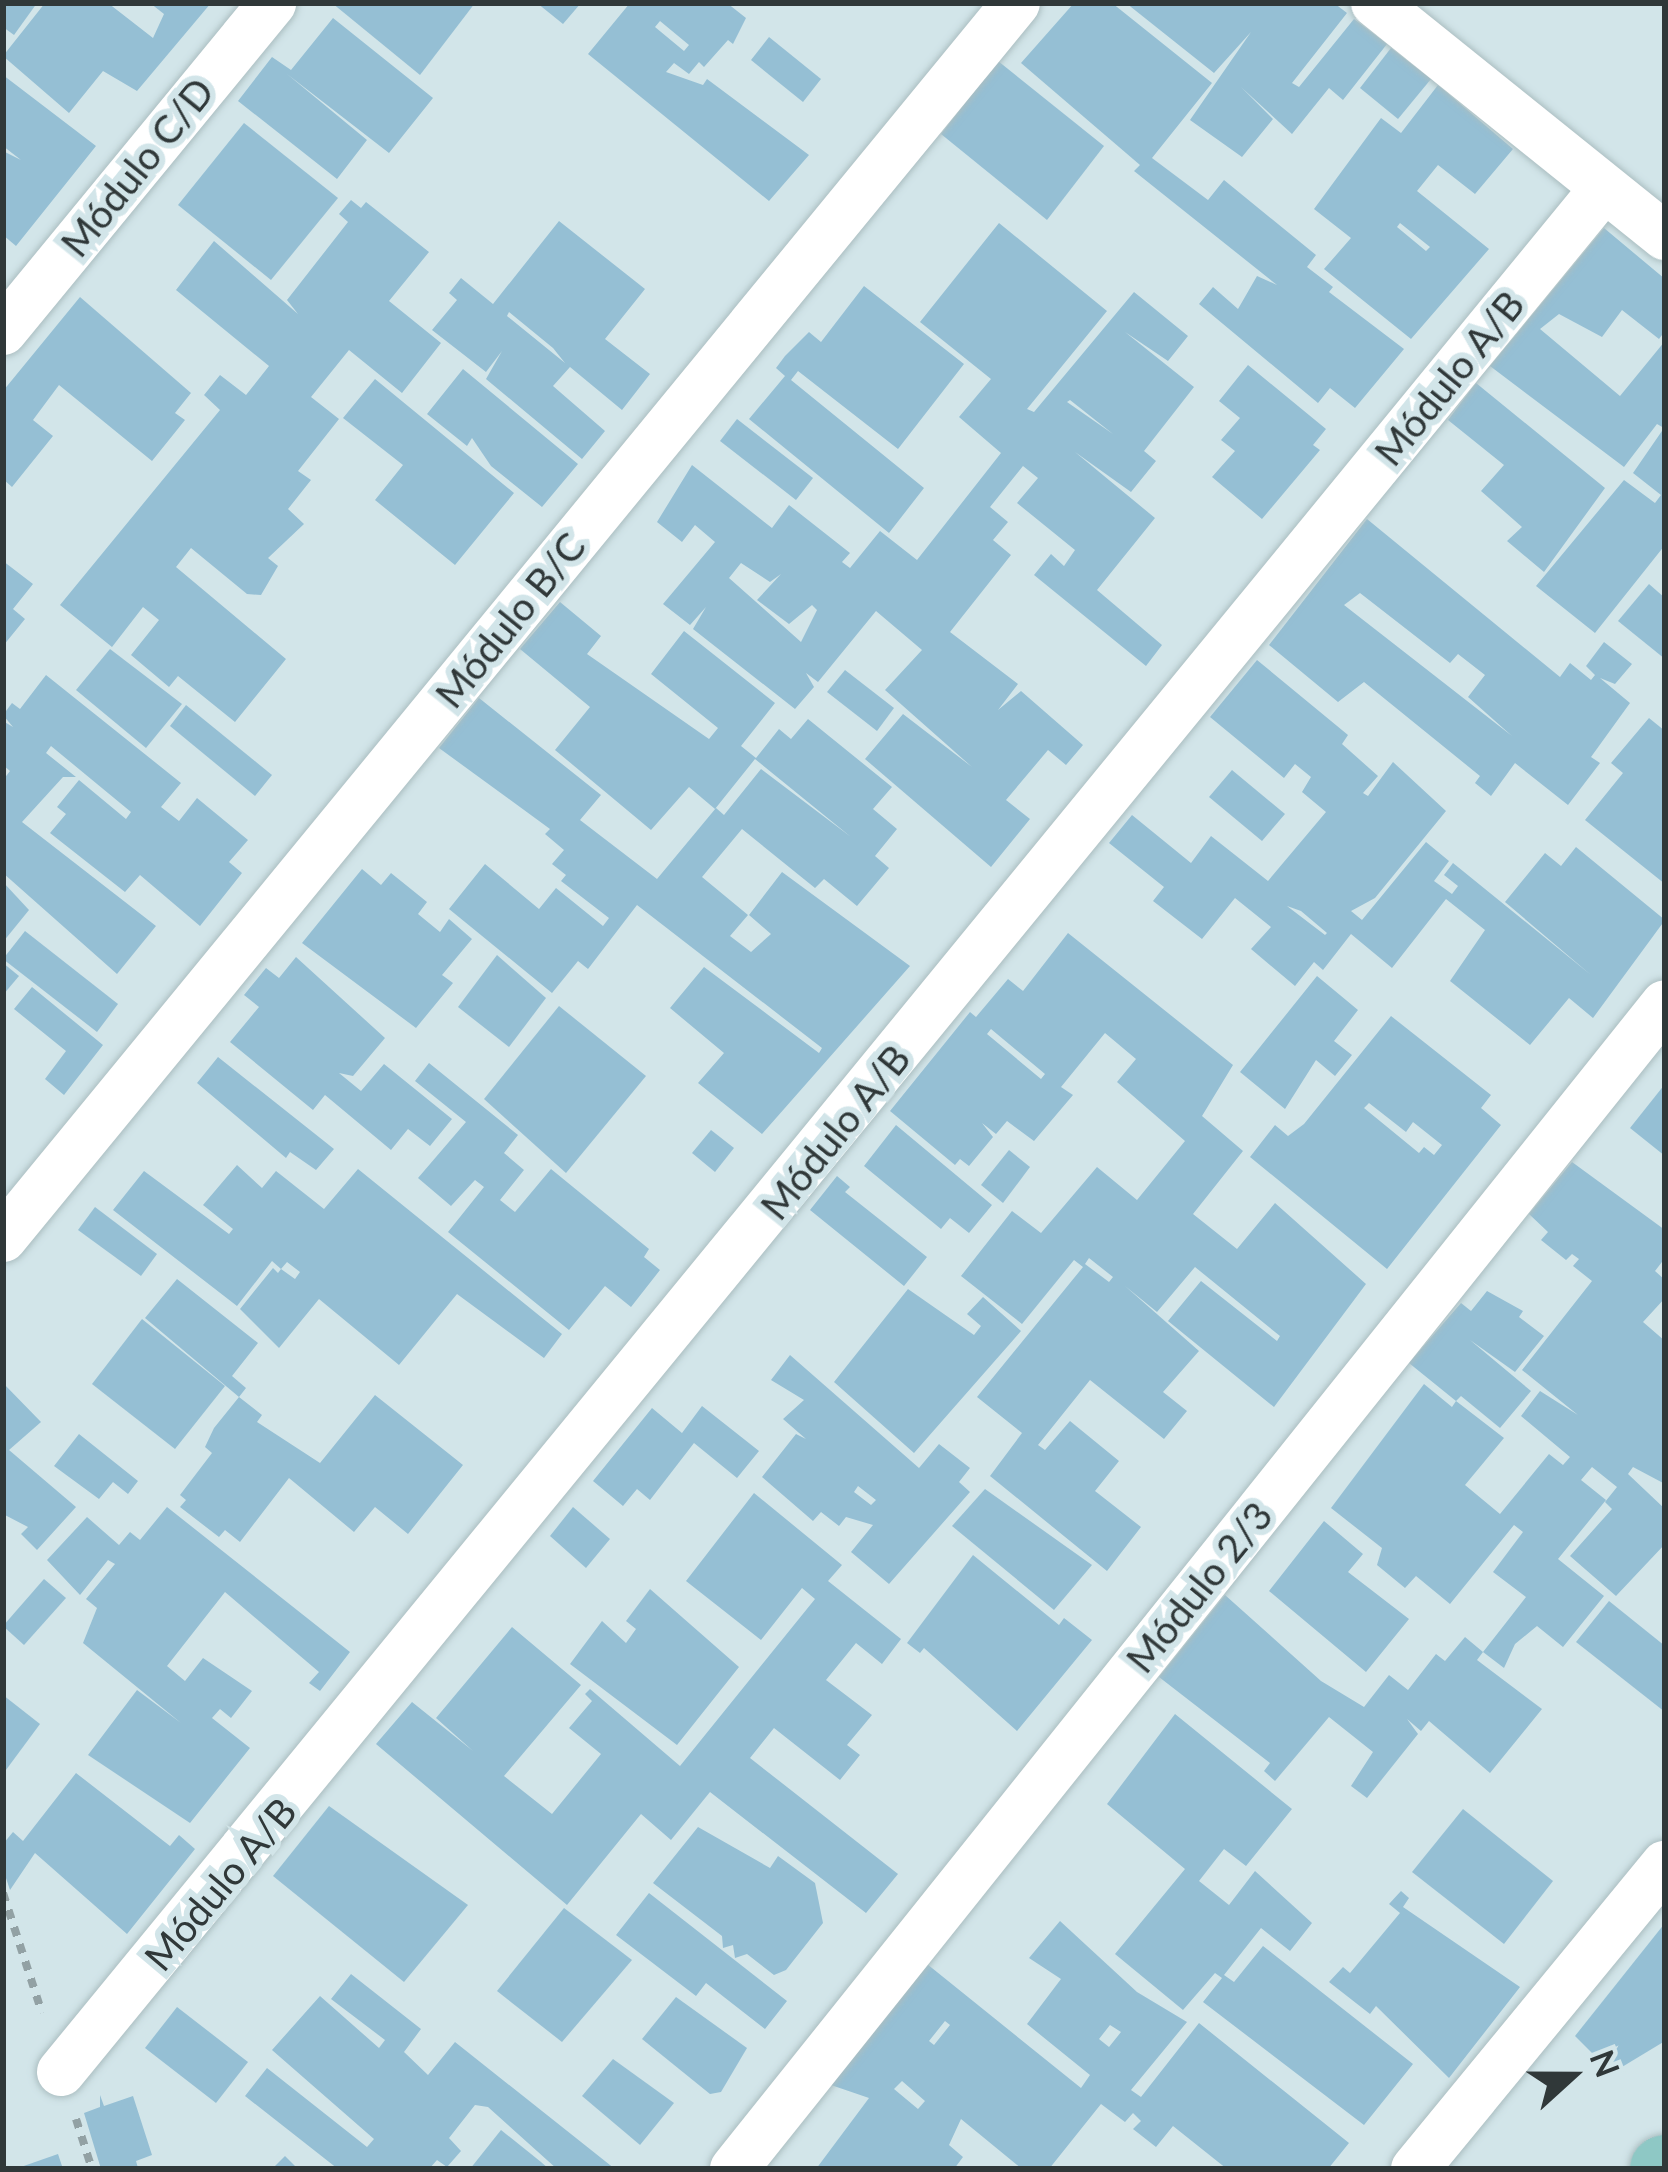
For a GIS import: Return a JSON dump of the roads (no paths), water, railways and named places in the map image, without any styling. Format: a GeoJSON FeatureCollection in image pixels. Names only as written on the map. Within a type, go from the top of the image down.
{"type":"FeatureCollection","features":[{"type":"Feature","properties":{"kind":"street","name":"Módulo C/D"},"geometry":{"type":"LineString","coordinates":[[3,331],[272,3]]}},
{"type":"Feature","properties":{"kind":"street","name":"Módulo B/C"},"geometry":{"type":"LineString","coordinates":[[3,1238],[1016,3]]}},
{"type":"Feature","properties":{"kind":"street"},"geometry":{"type":"LineString","coordinates":[[1375,3],[1665,236]]}},
{"type":"Feature","properties":{"kind":"street","name":"Módulo A/B"},"geometry":{"type":"LineString","coordinates":[[61,2072],[1604,188]]}},
{"type":"Feature","properties":{"kind":"street","name":"Módulo 2/3"},"geometry":{"type":"LineString","coordinates":[[734,2169],[1665,1004]]}},
{"type":"Feature","properties":{"kind":"street"},"geometry":{"type":"LineString","coordinates":[[1415,2169],[1665,1865]]}}]}
